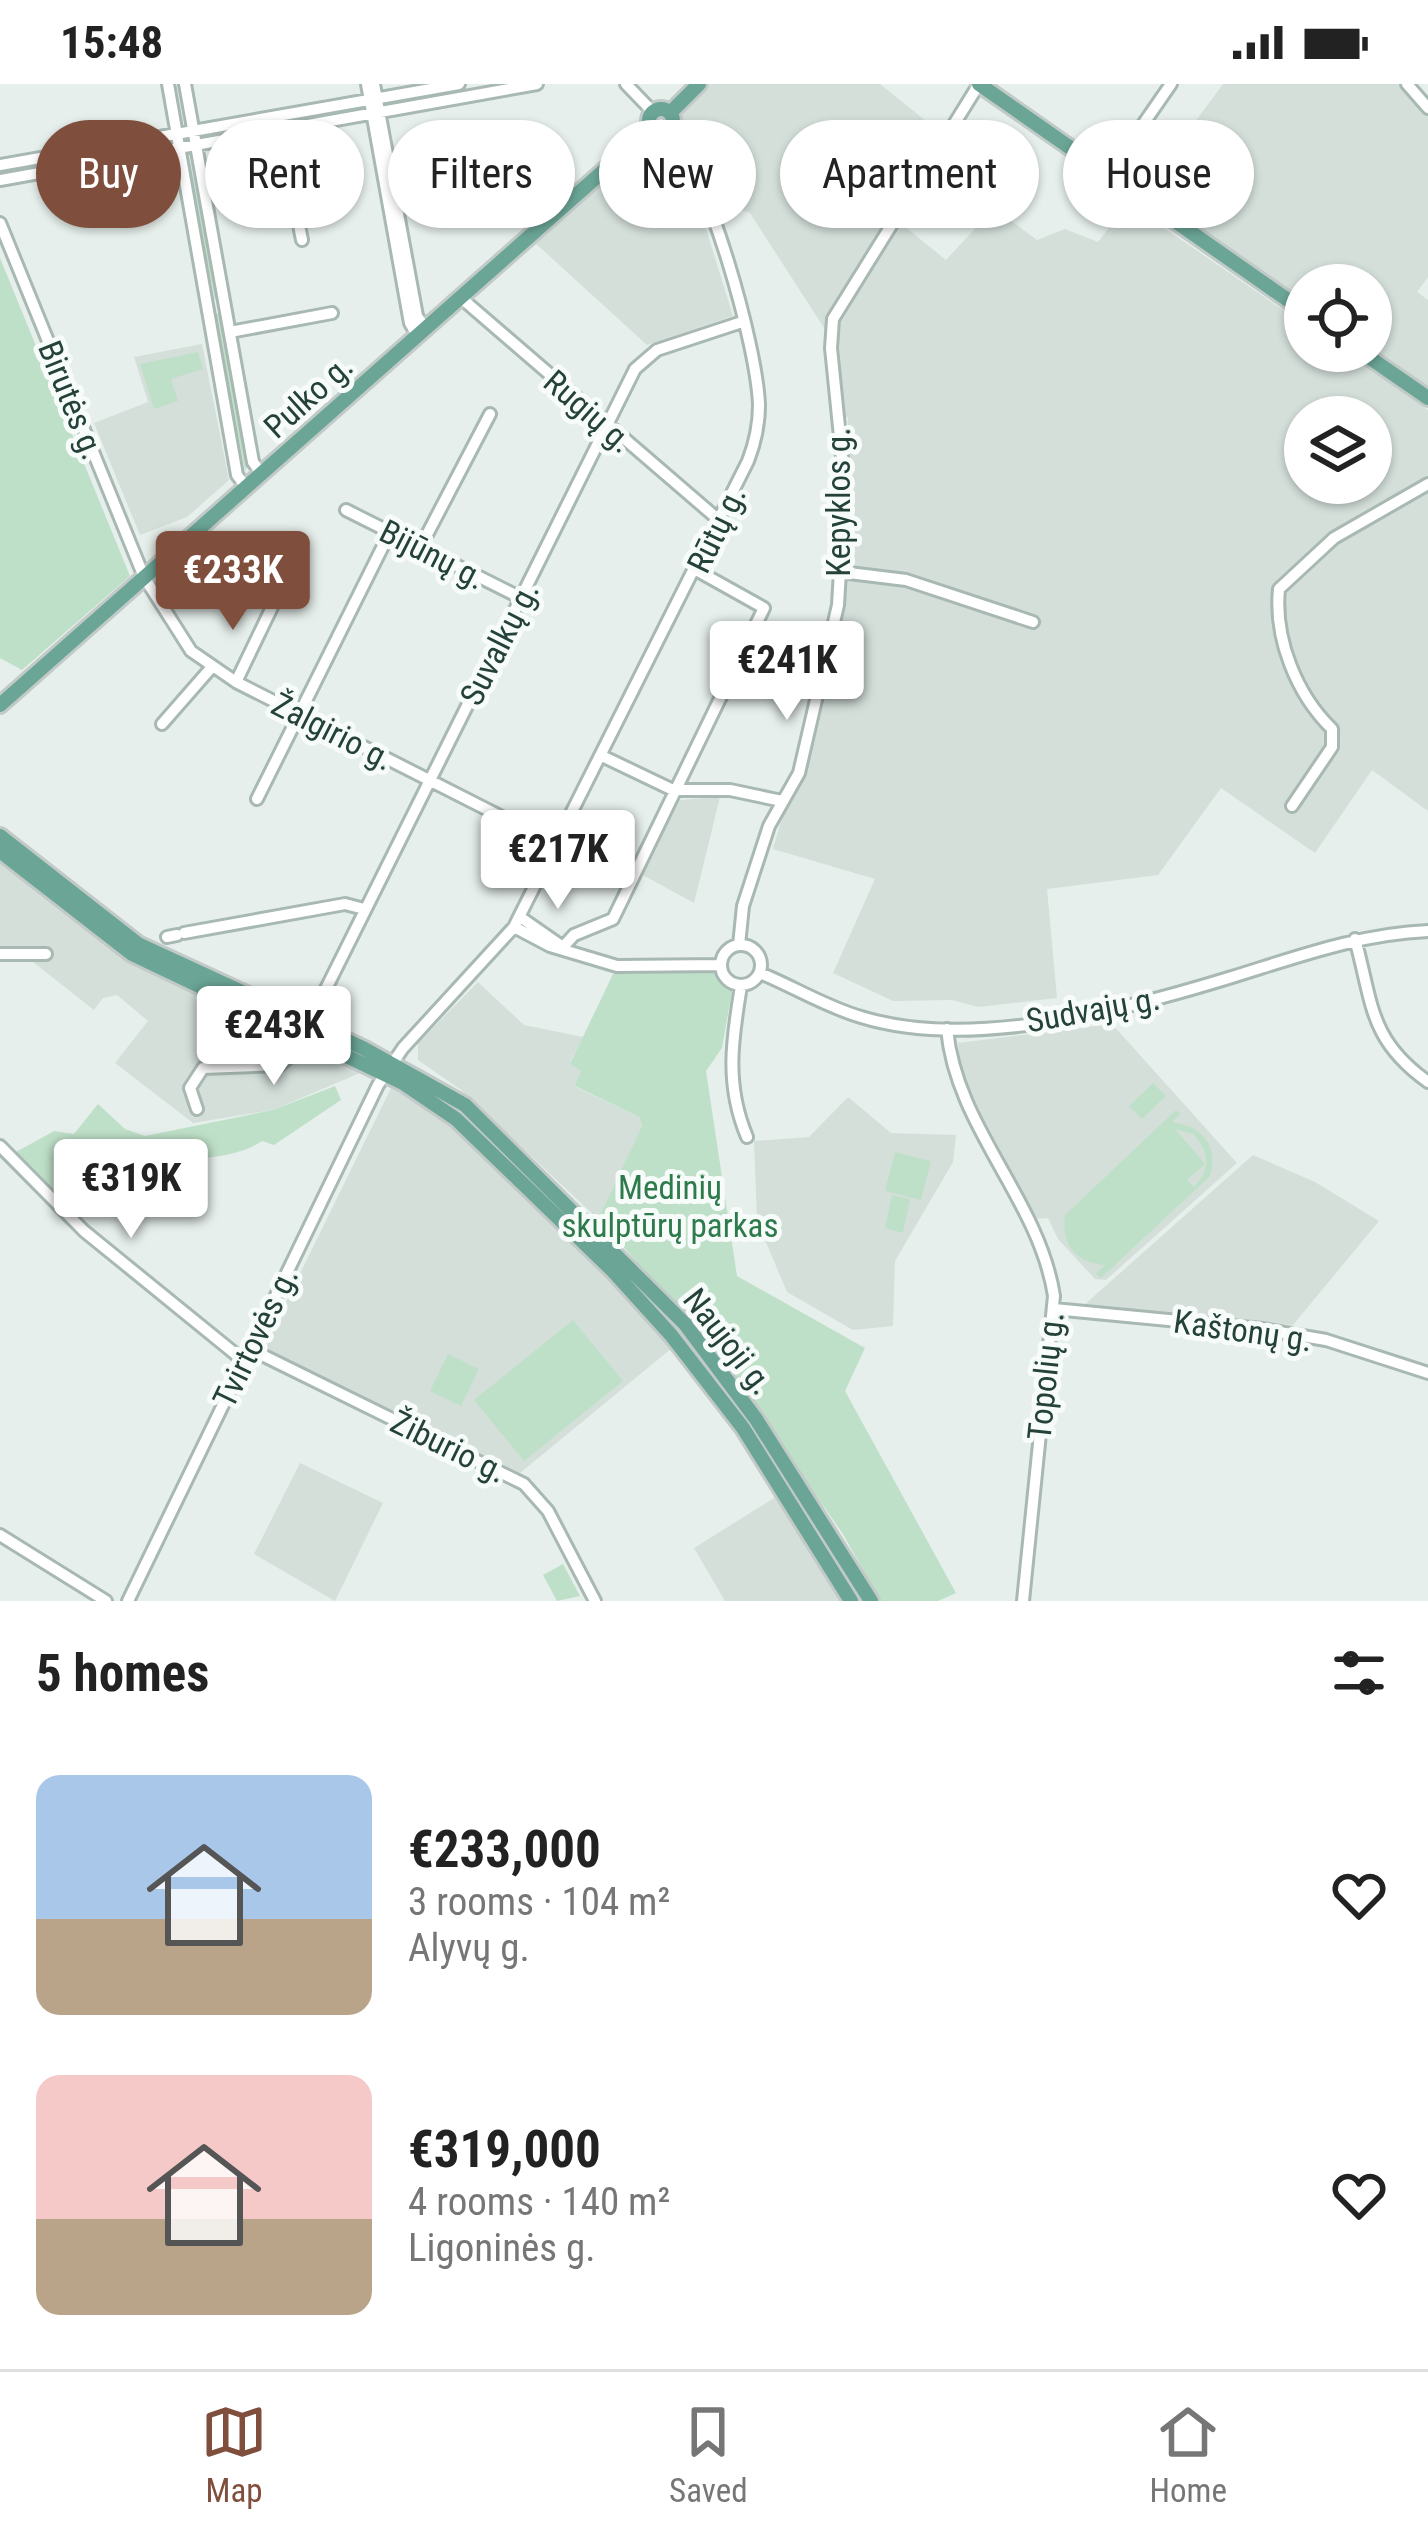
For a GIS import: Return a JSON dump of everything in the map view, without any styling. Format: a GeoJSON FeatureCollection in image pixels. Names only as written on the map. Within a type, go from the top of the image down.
{"type":"FeatureCollection","features":[{"type":"Feature","properties":{"kind":"main road"},"geometry":{"type":"LineString","coordinates":[[671,120],[699,84]]}},
{"type":"Feature","properties":{"kind":"main road"},"geometry":{"type":"LineString","coordinates":[[979,84],[1063,143]]}},
{"type":"Feature","properties":{"kind":"main road","name":"Pulko g."},"geometry":{"type":"LineString","coordinates":[[0,705],[599,169]]}},
{"type":"Feature","properties":{"kind":"main road"},"geometry":{"type":"LineString","coordinates":[[1184,228],[1284,297]]}},
{"type":"Feature","properties":{"kind":"main road"},"geometry":{"type":"LineString","coordinates":[[1390,372],[1428,398]]}},
{"type":"Feature","properties":{"kind":"main road"},"geometry":{"type":"LineString","coordinates":[[0,836],[30,868]]}},
{"type":"Feature","properties":{"kind":"main road"},"geometry":{"type":"LineString","coordinates":[[0,851],[138,944],[387,1068]]}},
{"type":"Feature","properties":{"kind":"main road","name":"Naujoji g."},"geometry":{"type":"LineString","coordinates":[[387,1068],[446,1092],[486,1124],[685,1324],[756,1419],[871,1601]]}},
{"type":"Feature","properties":{"kind":"main road","name":"Naujoji g."},"geometry":{"type":"LineString","coordinates":[[387,1068],[475,1136],[671,1335],[743,1429],[851,1601]]}},
{"type":"Feature","properties":{"kind":"main road"},"geometry":{"type":"LineString","coordinates":[[671,1335],[685,1324]]}},
{"type":"Feature","properties":{"kind":"street"},"geometry":{"type":"LineString","coordinates":[[168,84],[174,120]]}},
{"type":"Feature","properties":{"kind":"street"},"geometry":{"type":"LineString","coordinates":[[185,84],[254,462],[261,473]]}},
{"type":"Feature","properties":{"kind":"street"},"geometry":{"type":"LineString","coordinates":[[370,84],[410,322],[421,331]]}},
{"type":"Feature","properties":{"kind":"street"},"geometry":{"type":"LineString","coordinates":[[181,140],[459,84]]}},
{"type":"Feature","properties":{"kind":"street"},"geometry":{"type":"LineString","coordinates":[[340,120],[537,84]]}},
{"type":"Feature","properties":{"kind":"street"},"geometry":{"type":"LineString","coordinates":[[626,84],[652,120]]}},
{"type":"Feature","properties":{"kind":"street","name":"Kepyklos g."},"geometry":{"type":"LineString","coordinates":[[739,945],[743,907],[782,801],[799,773],[841,572],[845,486],[831,348],[833,319],[979,84]]}},
{"type":"Feature","properties":{"kind":"street"},"geometry":{"type":"LineString","coordinates":[[1406,84],[1428,108]]}},
{"type":"Feature","properties":{"kind":"street"},"geometry":{"type":"LineString","coordinates":[[1142,120],[1163,87]]}},
{"type":"Feature","properties":{"kind":"street"},"geometry":{"type":"LineString","coordinates":[[195,138],[205,137]]}},
{"type":"Feature","properties":{"kind":"street"},"geometry":{"type":"LineString","coordinates":[[181,158],[237,470],[246,487]]}},
{"type":"Feature","properties":{"kind":"street"},"geometry":{"type":"LineString","coordinates":[[0,165],[36,160]]}},
{"type":"Feature","properties":{"kind":"street"},"geometry":{"type":"LineString","coordinates":[[0,180],[36,172]]}},
{"type":"Feature","properties":{"kind":"street","name":"Birutės g."},"geometry":{"type":"LineString","coordinates":[[0,224],[144,577]]}},
{"type":"Feature","properties":{"kind":"street"},"geometry":{"type":"LineString","coordinates":[[300,228],[302,240]]}},
{"type":"Feature","properties":{"kind":"street","name":"Rūtų g."},"geometry":{"type":"LineString","coordinates":[[387,1068],[517,922],[748,461],[758,420],[757,385],[713,228]]}},
{"type":"Feature","properties":{"kind":"street","name":"Rugių g."},"geometry":{"type":"LineString","coordinates":[[460,296],[721,521]]}},
{"type":"Feature","properties":{"kind":"street"},"geometry":{"type":"LineString","coordinates":[[208,308],[225,305]]}},
{"type":"Feature","properties":{"kind":"street"},"geometry":{"type":"LineString","coordinates":[[230,332],[332,313]]}},
{"type":"Feature","properties":{"kind":"street","name":"Suvalkų g."},"geometry":{"type":"LineString","coordinates":[[306,1028],[648,355],[742,322]]}},
{"type":"Feature","properties":{"kind":"street"},"geometry":{"type":"LineString","coordinates":[[420,548],[490,414]]}},
{"type":"Feature","properties":{"kind":"street"},"geometry":{"type":"LineString","coordinates":[[1292,806],[1332,746],[1332,729],[1318,716],[1280,635],[1279,589],[1334,538],[1428,484]]}},
{"type":"Feature","properties":{"kind":"street","name":"Bijūnų g."},"geometry":{"type":"LineString","coordinates":[[346,509],[521,598]]}},
{"type":"Feature","properties":{"kind":"street"},"geometry":{"type":"LineString","coordinates":[[257,799],[390,532]]}},
{"type":"Feature","properties":{"kind":"street"},"geometry":{"type":"LineString","coordinates":[[563,947],[574,934],[613,919],[764,608],[696,570]]}},
{"type":"Feature","properties":{"kind":"street"},"geometry":{"type":"LineString","coordinates":[[841,572],[906,580],[1033,622]]}},
{"type":"Feature","properties":{"kind":"street","name":"Žalgirio g."},"geometry":{"type":"LineString","coordinates":[[144,577],[180,637],[211,668],[557,845]]}},
{"type":"Feature","properties":{"kind":"street"},"geometry":{"type":"LineString","coordinates":[[236,682],[273,605]]}},
{"type":"Feature","properties":{"kind":"street"},"geometry":{"type":"LineString","coordinates":[[162,724],[211,668]]}},
{"type":"Feature","properties":{"kind":"street"},"geometry":{"type":"LineString","coordinates":[[602,756],[679,791],[730,790],[782,801]]}},
{"type":"Feature","properties":{"kind":"street"},"geometry":{"type":"LineString","coordinates":[[176,935],[345,904],[364,909]]}},
{"type":"Feature","properties":{"kind":"street"},"geometry":{"type":"LineString","coordinates":[[517,922],[563,947],[632,968],[721,964]]}},
{"type":"Feature","properties":{"kind":"street","name":"Sudvajų g."},"geometry":{"type":"LineString","coordinates":[[760,973],[861,1017],[947,1029],[1060,1018],[1167,997],[1355,939],[1428,931]]}},
{"type":"Feature","properties":{"kind":"street"},"geometry":{"type":"LineString","coordinates":[[1355,939],[1373,1021],[1398,1056],[1428,1082]]}},
{"type":"Feature","properties":{"kind":"street"},"geometry":{"type":"LineString","coordinates":[[741,986],[726,980],[721,964],[724,953],[739,945],[755,951],[760,973],[741,986],[730,1052],[732,1093],[747,1137]]}},
{"type":"Feature","properties":{"kind":"street"},"geometry":{"type":"LineString","coordinates":[[0,954],[46,954]]}},
{"type":"Feature","properties":{"kind":"street"},"geometry":{"type":"LineString","coordinates":[[197,1109],[190,1088],[203,1068],[280,1065],[306,1028]]}},
{"type":"Feature","properties":{"kind":"street","name":"Topolių g."},"geometry":{"type":"LineString","coordinates":[[947,1029],[964,1100],[1045,1255],[1054,1310],[1023,1601]]}},
{"type":"Feature","properties":{"kind":"street","name":"Tvirtovės g."},"geometry":{"type":"LineString","coordinates":[[128,1601],[387,1068]]}},
{"type":"Feature","properties":{"kind":"street","name":"Žiburio g."},"geometry":{"type":"LineString","coordinates":[[0,1146],[84,1231],[247,1355],[524,1484],[548,1510],[595,1601]]}},
{"type":"Feature","properties":{"kind":"street","name":"Kaštonų g."},"geometry":{"type":"LineString","coordinates":[[1054,1310],[1262,1329],[1326,1340],[1428,1373]]}},
{"type":"Feature","properties":{"kind":"street"},"geometry":{"type":"LineString","coordinates":[[0,1535],[106,1601]]}},
{"type":"Feature","properties":{"kind":"shaded area"},"geometry":{"type":"Polygon","coordinates":[[[709,84],[880,84],[925,120],[780,120],[780,228],[907,228],[946,260],[976,228],[1021,228],[1037,240],[1065,229],[1098,242],[1109,228],[1164,228],[1284,311],[1284,372],[1373,372],[1428,410],[1428,811],[1372,770],[1315,853],[1221,788],[1158,875],[1047,889],[1057,998],[978,1007],[952,1000],[893,1001],[833,973],[875,879],[773,849],[846,598],[848,417],[835,418],[826,331],[756,222],[756,120],[678,120],[679,113],[709,84]]]}},
{"type":"Feature","properties":{"kind":"shaded area"},"geometry":{"type":"Polygon","coordinates":[[[1223,84],[1410,84],[1428,104],[1428,277],[1417,292],[1428,300],[1428,391],[1392,366],[1392,264],[1284,264],[1284,290],[1195,228],[1254,228],[1254,120],[1196,120],[1223,84]]]}},
{"type":"Feature","properties":{"kind":"shaded area"},"geometry":{"type":"Polygon","coordinates":[[[599,183],[599,228],[706,228],[733,316],[647,345],[533,241],[548,228],[575,228],[575,204],[599,183]]]}},
{"type":"Feature","properties":{"kind":"shaded area"},"geometry":{"type":"Polygon","coordinates":[[[202,344],[229,480],[187,517],[140,535],[94,423],[148,402],[134,357],[202,344]]]}},
{"type":"Feature","properties":{"kind":"shaded area"},"geometry":{"type":"Polygon","coordinates":[[[720,797],[694,903],[641,874],[680,800],[720,797]]]}},
{"type":"Feature","properties":{"kind":"shaded area"},"geometry":{"type":"Polygon","coordinates":[[[0,855],[91,930],[367,1070],[273,1110],[193,1123],[115,1063],[148,1021],[117,995],[103,998],[94,1010],[33,962],[0,962],[0,855]]]}},
{"type":"Feature","properties":{"kind":"shaded area"},"geometry":{"type":"Polygon","coordinates":[[[478,982],[524,1025],[583,1037],[570,1063],[582,1071],[576,1087],[639,1117],[642,1127],[598,1219],[461,1090],[418,1060],[418,1043],[478,982]]]}},
{"type":"Feature","properties":{"kind":"shaded area"},"geometry":{"type":"Polygon","coordinates":[[[1112,1024],[1237,1163],[1106,1280],[1095,1279],[1058,1239],[1048,1218],[1034,1219],[963,1088],[958,1043],[1112,1024]]]}},
{"type":"Feature","properties":{"kind":"shaded area"},"geometry":{"type":"Polygon","coordinates":[[[393,1084],[451,1122],[583,1250],[672,1348],[520,1473],[263,1349],[393,1084]]]}},
{"type":"Feature","properties":{"kind":"shaded area"},"geometry":{"type":"Polygon","coordinates":[[[848,1097],[891,1133],[956,1135],[953,1162],[895,1261],[893,1326],[853,1330],[787,1292],[757,1221],[754,1141],[809,1137],[848,1097]]]}},
{"type":"Feature","properties":{"kind":"shaded area"},"geometry":{"type":"Polygon","coordinates":[[[1253,1155],[1315,1182],[1379,1221],[1293,1325],[1083,1306],[1253,1155]]]}},
{"type":"Feature","properties":{"kind":"shaded area"},"geometry":{"type":"Polygon","coordinates":[[[300,1463],[383,1503],[335,1601],[254,1554],[300,1463]]]}},
{"type":"Feature","properties":{"kind":"shaded area"},"geometry":{"type":"Polygon","coordinates":[[[779,1495],[845,1601],[725,1601],[694,1548],[779,1495]]]}},
{"type":"Feature","properties":{"kind":"green space"},"geometry":{"type":"Polygon","coordinates":[[[359,105],[362,111],[307,120],[278,120],[359,105]]]}},
{"type":"Feature","properties":{"kind":"green space"},"geometry":{"type":"Polygon","coordinates":[[[189,156],[219,296],[215,300],[185,159],[189,156]]]}},
{"type":"Feature","properties":{"kind":"green space"},"geometry":{"type":"Polygon","coordinates":[[[36,162],[36,166],[13,170],[36,162]]]}},
{"type":"Feature","properties":{"kind":"green space"},"geometry":{"type":"Polygon","coordinates":[[[0,258],[130,576],[22,670],[0,658],[0,258]]]}},
{"type":"Feature","properties":{"kind":"green space"},"geometry":{"type":"Polygon","coordinates":[[[222,313],[249,465],[245,470],[213,314],[222,313]]]}},
{"type":"Feature","properties":{"kind":"green space"},"geometry":{"type":"Polygon","coordinates":[[[198,352],[203,369],[171,379],[178,401],[154,409],[140,364],[198,352]]]}},
{"type":"Feature","properties":{"kind":"green space","name":"Medinių skulptūrų parkas"},"geometry":{"type":"Polygon","coordinates":[[[713,971],[732,991],[722,1048],[706,1071],[737,1276],[865,1348],[845,1391],[956,1593],[938,1601],[880,1601],[843,1534],[707,1340],[598,1219],[642,1126],[639,1117],[575,1086],[581,1071],[570,1064],[613,974],[713,971]]]}},
{"type":"Feature","properties":{"kind":"green space"},"geometry":{"type":"Polygon","coordinates":[[[1153,1083],[1166,1096],[1142,1119],[1129,1106],[1153,1083]]]}},
{"type":"Feature","properties":{"kind":"green space"},"geometry":{"type":"Polygon","coordinates":[[[335,1086],[341,1100],[274,1145],[262,1141],[215,1157],[95,1169],[52,1190],[16,1152],[54,1131],[74,1134],[98,1104],[125,1129],[145,1136],[273,1110],[335,1086]]]}},
{"type":"Feature","properties":{"kind":"green space"},"geometry":{"type":"Polygon","coordinates":[[[1176,1110],[1180,1114],[1172,1122],[1206,1139],[1212,1155],[1210,1176],[1101,1278],[1096,1274],[1105,1265],[1078,1256],[1068,1243],[1065,1215],[1176,1110]],[[1175,1129],[1205,1164],[1187,1180],[1194,1187],[1203,1173],[1206,1160],[1193,1134],[1175,1129]]]}},
{"type":"Feature","properties":{"kind":"green space"},"geometry":{"type":"Polygon","coordinates":[[[895,1152],[931,1161],[921,1200],[885,1191],[895,1152]]]}},
{"type":"Feature","properties":{"kind":"green space"},"geometry":{"type":"Polygon","coordinates":[[[892,1195],[910,1199],[903,1233],[885,1228],[892,1195]]]}},
{"type":"Feature","properties":{"kind":"green space"},"geometry":{"type":"Polygon","coordinates":[[[573,1320],[623,1381],[524,1461],[474,1400],[573,1320]]]}},
{"type":"Feature","properties":{"kind":"green space"},"geometry":{"type":"Polygon","coordinates":[[[448,1354],[479,1369],[461,1406],[430,1391],[448,1354]]]}},
{"type":"Feature","properties":{"kind":"green space"},"geometry":{"type":"Polygon","coordinates":[[[563,1564],[580,1596],[557,1601],[543,1575],[563,1564]]]}}]}
